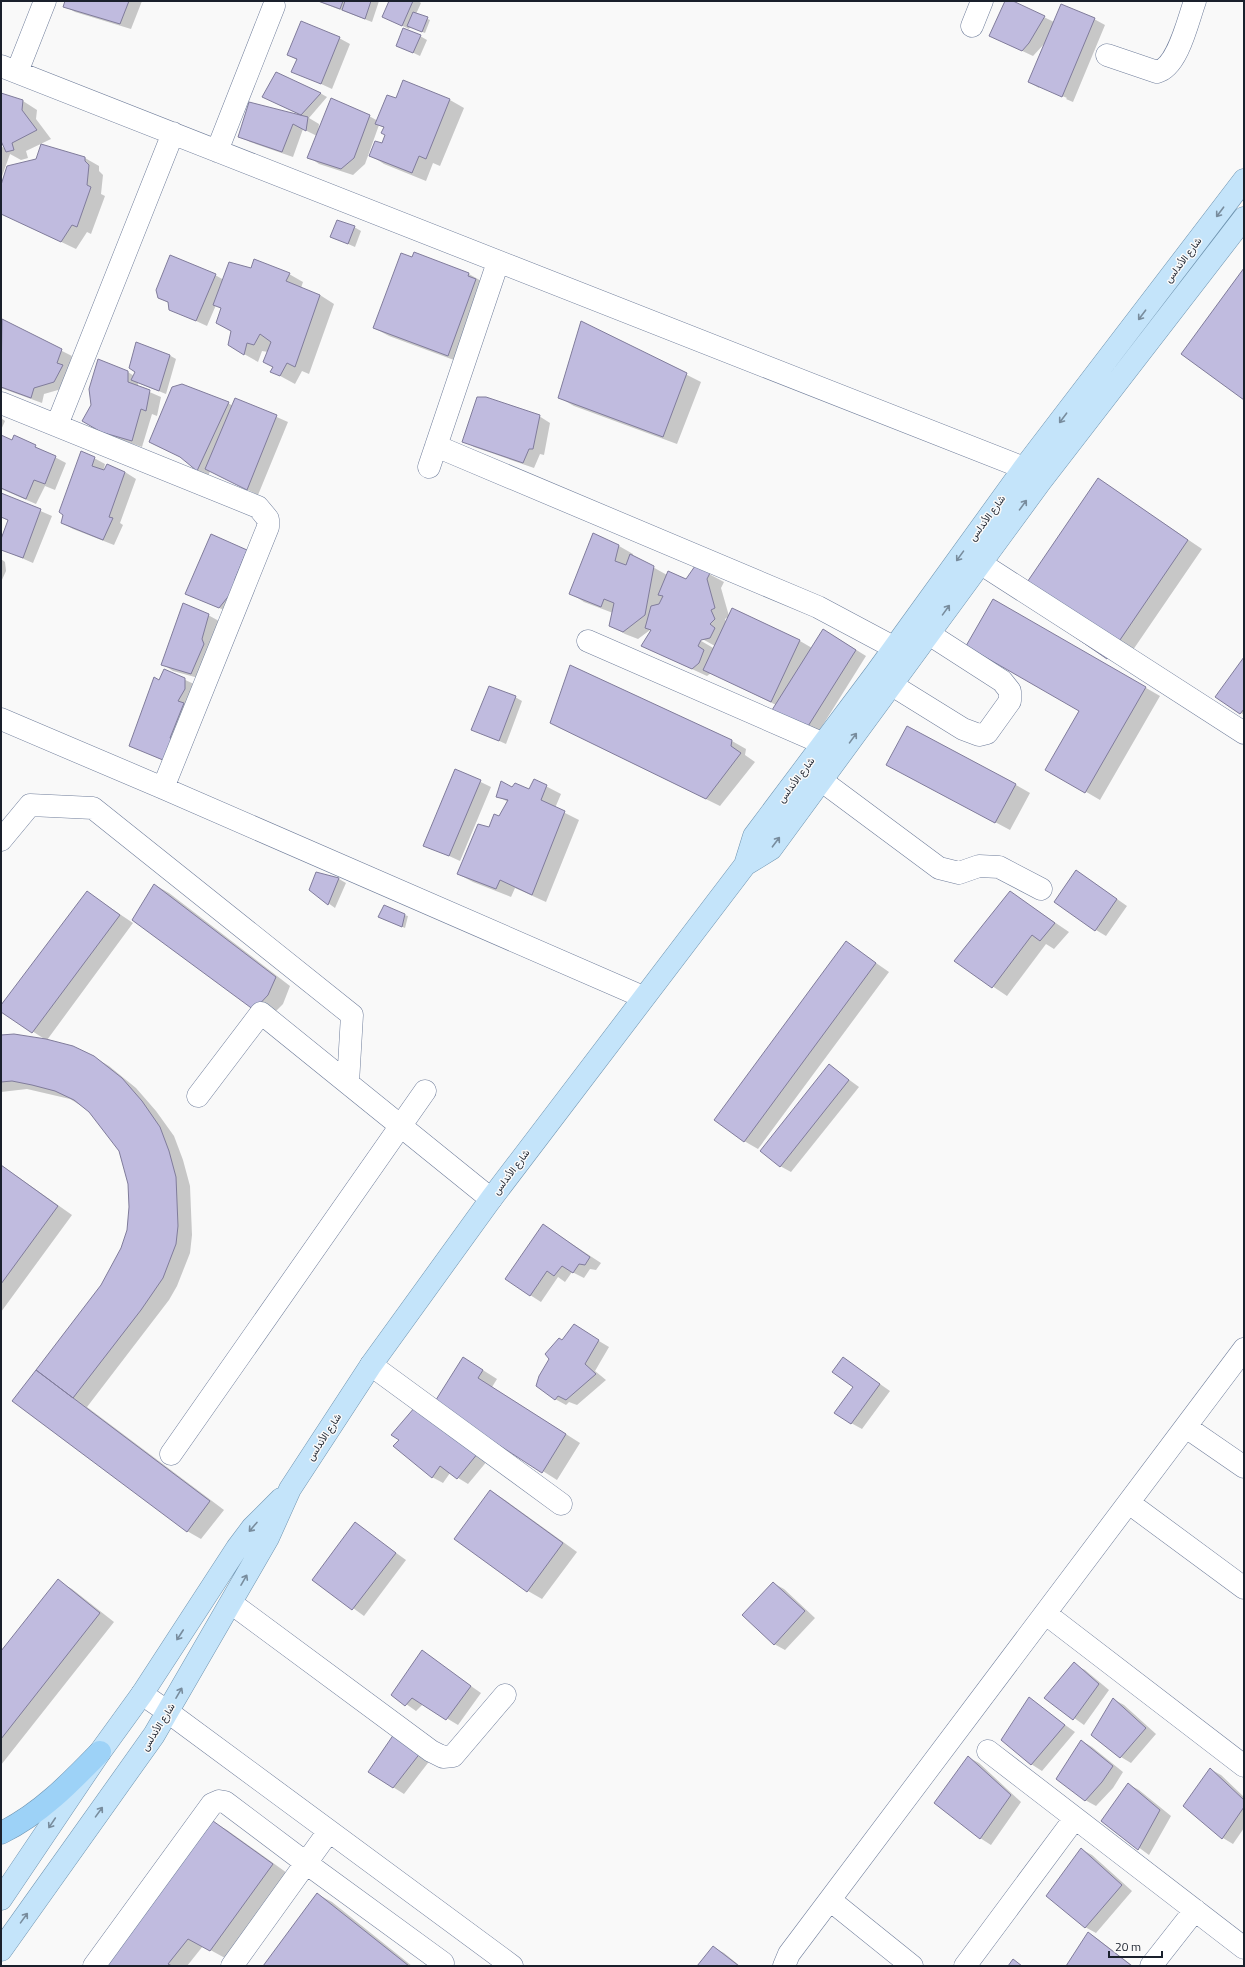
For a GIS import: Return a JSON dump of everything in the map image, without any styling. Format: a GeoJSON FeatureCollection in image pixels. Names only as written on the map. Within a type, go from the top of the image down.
{"type":"FeatureCollection","features":[{"type":"Feature","properties":{"kind":"highway"},"geometry":{"type":"LineString","coordinates":[[1,1833],[18,1825],[63,1790],[100,1752]]}},
{"type":"Feature","properties":{"kind":"main road","name":"شارع الأندلس"},"geometry":{"type":"LineString","coordinates":[[1,1950],[150,1742],[268,1538],[290,1489],[371,1365],[491,1199],[643,997],[745,865],[754,836],[824,744],[1024,468],[1244,180]]}},
{"type":"Feature","properties":{"kind":"main road","name":"شارع الأندلس"},"geometry":{"type":"LineString","coordinates":[[745,865],[771,849],[1041,481],[1244,218]]}},
{"type":"Feature","properties":{"kind":"main road","name":"شارع الأندلس"},"geometry":{"type":"LineString","coordinates":[[1,1899],[100,1752],[142,1694],[214,1582],[252,1528],[290,1489]]}},
{"type":"Feature","properties":{"kind":"street"},"geometry":{"type":"LineString","coordinates":[[45,1],[9,69],[1024,468]]}},
{"type":"Feature","properties":{"kind":"street"},"geometry":{"type":"LineString","coordinates":[[972,26],[982,1]]}},
{"type":"Feature","properties":{"kind":"street"},"geometry":{"type":"LineString","coordinates":[[1107,55],[1157,72],[1164,71],[1175,58],[1195,1]]}},
{"type":"Feature","properties":{"kind":"street"},"geometry":{"type":"LineString","coordinates":[[217,151],[274,6]]}},
{"type":"Feature","properties":{"kind":"street"},"geometry":{"type":"LineString","coordinates":[[57,425],[173,134]]}},
{"type":"Feature","properties":{"kind":"street"},"geometry":{"type":"LineString","coordinates":[[429,467],[498,262]]}},
{"type":"Feature","properties":{"kind":"street"},"geometry":{"type":"LineString","coordinates":[[1,403],[258,507],[268,519],[268,527],[163,788]]}},
{"type":"Feature","properties":{"kind":"street"},"geometry":{"type":"LineString","coordinates":[[436,446],[818,607],[893,647]]}},
{"type":"Feature","properties":{"kind":"street"},"geometry":{"type":"LineString","coordinates":[[980,563],[1244,733]]}},
{"type":"Feature","properties":{"kind":"street"},"geometry":{"type":"LineString","coordinates":[[892,686],[970,733],[979,735],[987,733],[1010,701],[1010,691],[1002,681],[929,634]]}},
{"type":"Feature","properties":{"kind":"street"},"geometry":{"type":"LineString","coordinates":[[588,641],[824,744]]}},
{"type":"Feature","properties":{"kind":"street"},"geometry":{"type":"LineString","coordinates":[[1,719],[643,997]]}},
{"type":"Feature","properties":{"kind":"street"},"geometry":{"type":"LineString","coordinates":[[822,781],[940,868],[959,872],[979,866],[999,867],[1041,889]]}},
{"type":"Feature","properties":{"kind":"street"},"geometry":{"type":"LineString","coordinates":[[1,840],[30,805],[93,808],[352,1015],[348,1083]]}},
{"type":"Feature","properties":{"kind":"street"},"geometry":{"type":"LineString","coordinates":[[198,1096],[261,1013],[491,1199]]}},
{"type":"Feature","properties":{"kind":"street"},"geometry":{"type":"LineString","coordinates":[[171,1454],[402,1126],[425,1091]]}},
{"type":"Feature","properties":{"kind":"street"},"geometry":{"type":"LineString","coordinates":[[784,1966],[789,1954],[1244,1349]]}},
{"type":"Feature","properties":{"kind":"street"},"geometry":{"type":"LineString","coordinates":[[371,1365],[562,1504]]}},
{"type":"Feature","properties":{"kind":"street"},"geometry":{"type":"LineString","coordinates":[[1186,1427],[1244,1467]]}},
{"type":"Feature","properties":{"kind":"street"},"geometry":{"type":"LineString","coordinates":[[1129,1503],[1244,1588]]}},
{"type":"Feature","properties":{"kind":"street"},"geometry":{"type":"LineString","coordinates":[[231,1603],[431,1750],[443,1757],[453,1756],[505,1695]]}},
{"type":"Feature","properties":{"kind":"street"},"geometry":{"type":"LineString","coordinates":[[1046,1614],[1244,1766]]}},
{"type":"Feature","properties":{"kind":"street"},"geometry":{"type":"LineString","coordinates":[[142,1694],[512,1966]]}},
{"type":"Feature","properties":{"kind":"street"},"geometry":{"type":"LineString","coordinates":[[988,1751],[1244,1948]]}},
{"type":"Feature","properties":{"kind":"street"},"geometry":{"type":"LineString","coordinates":[[94,1966],[212,1804],[219,1800],[225,1802],[443,1963],[442,1966]]}},
{"type":"Feature","properties":{"kind":"street"},"geometry":{"type":"LineString","coordinates":[[965,1966],[1075,1818]]}},
{"type":"Feature","properties":{"kind":"street"},"geometry":{"type":"LineString","coordinates":[[232,1966],[329,1831]]}},
{"type":"Feature","properties":{"kind":"street"},"geometry":{"type":"LineString","coordinates":[[830,1900],[912,1966]]}},
{"type":"Feature","properties":{"kind":"street"},"geometry":{"type":"LineString","coordinates":[[1151,1966],[1195,1910]]}},
{"type":"Feature","properties":{"kind":"building"},"geometry":{"type":"Polygon","coordinates":[[[65,1],[129,1],[120,24],[63,7],[65,1]]]}},
{"type":"Feature","properties":{"kind":"building"},"geometry":{"type":"Polygon","coordinates":[[[318,1],[343,1],[340,9],[318,1]]]}},
{"type":"Feature","properties":{"kind":"building"},"geometry":{"type":"Polygon","coordinates":[[[345,1],[371,1],[365,19],[342,10],[345,1]]]}},
{"type":"Feature","properties":{"kind":"building"},"geometry":{"type":"Polygon","coordinates":[[[389,1],[413,1],[402,26],[382,17],[389,1]]]}},
{"type":"Feature","properties":{"kind":"building"},"geometry":{"type":"Polygon","coordinates":[[[1005,1],[1013,1],[1045,16],[1029,43],[1022,51],[989,36],[1005,1]]]}},
{"type":"Feature","properties":{"kind":"building"},"geometry":{"type":"Polygon","coordinates":[[[1061,4],[1095,18],[1062,97],[1028,82],[1061,4]]]}},
{"type":"Feature","properties":{"kind":"building"},"geometry":{"type":"Polygon","coordinates":[[[413,12],[428,17],[422,32],[407,26],[413,12]]]}},
{"type":"Feature","properties":{"kind":"building"},"geometry":{"type":"Polygon","coordinates":[[[301,21],[340,37],[321,84],[291,72],[297,59],[287,55],[301,21]]]}},
{"type":"Feature","properties":{"kind":"building"},"geometry":{"type":"Polygon","coordinates":[[[403,28],[421,35],[413,53],[396,46],[403,28]]]}},
{"type":"Feature","properties":{"kind":"building"},"geometry":{"type":"Polygon","coordinates":[[[276,72],[321,93],[301,115],[262,97],[276,72]]]}},
{"type":"Feature","properties":{"kind":"building"},"geometry":{"type":"Polygon","coordinates":[[[403,80],[450,99],[426,159],[419,156],[412,173],[369,156],[375,141],[382,143],[385,135],[381,133],[384,127],[375,124],[387,95],[396,98],[403,80]]]}},
{"type":"Feature","properties":{"kind":"building"},"geometry":{"type":"Polygon","coordinates":[[[1,93],[23,100],[22,110],[37,130],[12,143],[14,150],[6,152],[1,141],[1,93]]]}},
{"type":"Feature","properties":{"kind":"building"},"geometry":{"type":"Polygon","coordinates":[[[331,98],[370,115],[354,158],[341,169],[307,158],[331,98]]]}},
{"type":"Feature","properties":{"kind":"building"},"geometry":{"type":"Polygon","coordinates":[[[249,102],[308,117],[306,131],[293,124],[282,152],[238,137],[249,102]]]}},
{"type":"Feature","properties":{"kind":"building"},"geometry":{"type":"Polygon","coordinates":[[[41,144],[85,157],[85,161],[89,165],[87,185],[91,187],[77,227],[72,225],[61,242],[1,214],[1,185],[7,166],[36,159],[41,144]]]}},
{"type":"Feature","properties":{"kind":"building"},"geometry":{"type":"Polygon","coordinates":[[[337,220],[355,226],[348,244],[330,237],[337,220]]]}},
{"type":"Feature","properties":{"kind":"building"},"geometry":{"type":"Polygon","coordinates":[[[414,252],[469,273],[468,276],[476,279],[448,356],[373,328],[401,253],[412,257],[414,252]]]}},
{"type":"Feature","properties":{"kind":"building"},"geometry":{"type":"Polygon","coordinates":[[[170,255],[216,274],[196,321],[169,310],[168,302],[158,298],[156,290],[170,255]]]}},
{"type":"Feature","properties":{"kind":"building"},"geometry":{"type":"Polygon","coordinates":[[[254,259],[290,273],[286,281],[320,295],[295,367],[287,363],[280,376],[270,372],[273,367],[263,362],[271,342],[260,334],[254,345],[247,343],[244,355],[228,345],[231,331],[216,323],[221,308],[213,305],[229,262],[251,268],[254,259]]]}},
{"type":"Feature","properties":{"kind":"building"},"geometry":{"type":"Polygon","coordinates":[[[1244,268],[1244,400],[1181,354],[1244,268]]]}},
{"type":"Feature","properties":{"kind":"building"},"geometry":{"type":"Polygon","coordinates":[[[2,319],[62,349],[57,363],[63,365],[54,382],[34,388],[31,398],[1,387],[2,319]]]}},
{"type":"Feature","properties":{"kind":"building"},"geometry":{"type":"Polygon","coordinates":[[[581,321],[687,373],[663,437],[558,398],[581,321]]]}},
{"type":"Feature","properties":{"kind":"building"},"geometry":{"type":"Polygon","coordinates":[[[136,342],[170,355],[159,391],[131,380],[135,372],[129,368],[136,342]]]}},
{"type":"Feature","properties":{"kind":"building"},"geometry":{"type":"Polygon","coordinates":[[[98,359],[128,371],[128,382],[150,390],[146,411],[141,409],[132,441],[101,432],[82,421],[91,405],[89,389],[98,359]]]}},
{"type":"Feature","properties":{"kind":"building"},"geometry":{"type":"Polygon","coordinates":[[[182,384],[229,402],[197,471],[180,457],[149,442],[172,387],[182,384]]]}},
{"type":"Feature","properties":{"kind":"building"},"geometry":{"type":"Polygon","coordinates":[[[477,397],[486,397],[540,415],[533,449],[529,449],[523,463],[462,442],[477,397]]]}},
{"type":"Feature","properties":{"kind":"building"},"geometry":{"type":"Polygon","coordinates":[[[235,398],[277,415],[247,490],[205,469],[235,398]]]}},
{"type":"Feature","properties":{"kind":"building"},"geometry":{"type":"Polygon","coordinates":[[[1,435],[12,440],[14,435],[36,445],[35,447],[56,456],[45,484],[34,480],[26,499],[1,488],[1,435]]]}},
{"type":"Feature","properties":{"kind":"building"},"geometry":{"type":"Polygon","coordinates":[[[81,451],[95,457],[92,466],[104,470],[107,464],[125,472],[109,517],[113,518],[103,540],[61,523],[63,515],[59,512],[81,451]]]}},
{"type":"Feature","properties":{"kind":"building"},"geometry":{"type":"Polygon","coordinates":[[[1098,478],[1188,540],[1107,659],[1017,597],[1098,478]]]}},
{"type":"Feature","properties":{"kind":"building"},"geometry":{"type":"Polygon","coordinates":[[[1,493],[41,509],[23,558],[1,550],[1,539],[8,520],[1,517],[1,493]]]}},
{"type":"Feature","properties":{"kind":"building"},"geometry":{"type":"Polygon","coordinates":[[[593,533],[619,545],[615,561],[626,565],[630,554],[654,566],[645,615],[623,632],[609,626],[614,603],[604,599],[601,607],[569,594],[593,533]]]}},
{"type":"Feature","properties":{"kind":"building"},"geometry":{"type":"Polygon","coordinates":[[[211,534],[247,550],[235,579],[235,588],[219,608],[185,594],[211,534]]]}},
{"type":"Feature","properties":{"kind":"building"},"geometry":{"type":"Polygon","coordinates":[[[695,566],[710,573],[707,579],[715,608],[711,610],[715,619],[710,624],[715,628],[710,638],[701,640],[698,646],[704,650],[699,663],[692,669],[641,646],[651,630],[645,628],[651,606],[659,604],[663,596],[658,595],[668,571],[686,579],[695,566]]]}},
{"type":"Feature","properties":{"kind":"building"},"geometry":{"type":"Polygon","coordinates":[[[993,599],[1146,687],[1085,793],[1045,770],[1079,711],[966,646],[993,599]]]}},
{"type":"Feature","properties":{"kind":"building"},"geometry":{"type":"Polygon","coordinates":[[[183,603],[209,614],[202,639],[204,644],[191,674],[161,665],[183,603]]]}},
{"type":"Feature","properties":{"kind":"building"},"geometry":{"type":"Polygon","coordinates":[[[732,608],[800,640],[771,702],[703,670],[732,608]]]}},
{"type":"Feature","properties":{"kind":"building"},"geometry":{"type":"Polygon","coordinates":[[[823,629],[856,650],[805,731],[772,710],[823,629]]]}},
{"type":"Feature","properties":{"kind":"building"},"geometry":{"type":"Polygon","coordinates":[[[1244,657],[1244,709],[1240,714],[1215,697],[1244,657]]]}},
{"type":"Feature","properties":{"kind":"building"},"geometry":{"type":"Polygon","coordinates":[[[570,665],[732,740],[731,746],[741,753],[706,799],[550,723],[570,665]]]}},
{"type":"Feature","properties":{"kind":"building"},"geometry":{"type":"Polygon","coordinates":[[[164,669],[185,678],[185,689],[178,701],[184,703],[170,738],[173,739],[163,760],[129,746],[154,677],[159,680],[164,669]]]}},
{"type":"Feature","properties":{"kind":"building"},"geometry":{"type":"Polygon","coordinates":[[[489,686],[516,696],[499,741],[471,730],[489,686]]]}},
{"type":"Feature","properties":{"kind":"building"},"geometry":{"type":"Polygon","coordinates":[[[907,726],[1016,784],[995,823],[886,765],[907,726]]]}},
{"type":"Feature","properties":{"kind":"building"},"geometry":{"type":"Polygon","coordinates":[[[455,769],[481,780],[449,856],[423,846],[455,769]]]}},
{"type":"Feature","properties":{"kind":"building"},"geometry":{"type":"Polygon","coordinates":[[[534,779],[547,785],[541,800],[565,811],[532,895],[500,880],[496,889],[457,874],[478,824],[489,827],[494,814],[499,816],[508,800],[496,797],[501,781],[512,787],[515,783],[529,789],[534,779]]]}},
{"type":"Feature","properties":{"kind":"building"},"geometry":{"type":"Polygon","coordinates":[[[1076,870],[1117,899],[1095,931],[1054,902],[1076,870]]]}},
{"type":"Feature","properties":{"kind":"building"},"geometry":{"type":"Polygon","coordinates":[[[316,872],[339,878],[328,905],[309,890],[316,872]]]}},
{"type":"Feature","properties":{"kind":"building"},"geometry":{"type":"Polygon","coordinates":[[[154,884],[276,977],[268,995],[254,1010],[132,920],[154,884]]]}},
{"type":"Feature","properties":{"kind":"building"},"geometry":{"type":"Polygon","coordinates":[[[87,891],[120,915],[32,1033],[1,1012],[1,1005],[87,891]]]}},
{"type":"Feature","properties":{"kind":"building"},"geometry":{"type":"Polygon","coordinates":[[[1010,891],[1055,923],[1040,941],[1032,935],[992,988],[954,961],[1010,891]]]}},
{"type":"Feature","properties":{"kind":"building"},"geometry":{"type":"Polygon","coordinates":[[[384,905],[405,914],[402,927],[378,917],[384,905]]]}},
{"type":"Feature","properties":{"kind":"building"},"geometry":{"type":"Polygon","coordinates":[[[846,941],[876,963],[744,1142],[714,1120],[846,941]]]}},
{"type":"Feature","properties":{"kind":"building"},"geometry":{"type":"Polygon","coordinates":[[[14,1034],[46,1039],[73,1046],[94,1056],[122,1078],[142,1101],[160,1127],[169,1151],[176,1177],[178,1226],[176,1244],[163,1278],[141,1310],[73,1398],[36,1370],[101,1285],[121,1248],[127,1230],[129,1207],[128,1184],[119,1151],[89,1112],[74,1100],[55,1091],[12,1081],[1,1082],[1,1035],[14,1034]]]}},
{"type":"Feature","properties":{"kind":"building"},"geometry":{"type":"Polygon","coordinates":[[[829,1064],[849,1080],[780,1167],[760,1151],[829,1064]]]}},
{"type":"Feature","properties":{"kind":"building"},"geometry":{"type":"Polygon","coordinates":[[[1,1165],[58,1206],[1,1284],[1,1165]]]}},
{"type":"Feature","properties":{"kind":"building"},"geometry":{"type":"Polygon","coordinates":[[[543,1224],[590,1257],[585,1265],[579,1264],[573,1273],[562,1266],[554,1276],[547,1271],[530,1296],[505,1279],[543,1224]]]}},
{"type":"Feature","properties":{"kind":"building"},"geometry":{"type":"Polygon","coordinates":[[[574,1324],[599,1340],[585,1364],[596,1374],[566,1400],[558,1396],[555,1400],[536,1386],[539,1376],[549,1359],[545,1354],[559,1338],[562,1340],[574,1324]]]}},
{"type":"Feature","properties":{"kind":"building"},"geometry":{"type":"Polygon","coordinates":[[[463,1357],[483,1370],[478,1378],[566,1434],[542,1473],[434,1403],[463,1357]]]}},
{"type":"Feature","properties":{"kind":"building"},"geometry":{"type":"Polygon","coordinates":[[[843,1357],[880,1384],[851,1424],[834,1413],[853,1387],[832,1372],[843,1357]]]}},
{"type":"Feature","properties":{"kind":"building"},"geometry":{"type":"Polygon","coordinates":[[[36,1370],[210,1501],[187,1532],[12,1401],[36,1370]]]}},
{"type":"Feature","properties":{"kind":"building"},"geometry":{"type":"Polygon","coordinates":[[[415,1407],[478,1453],[457,1479],[440,1466],[432,1478],[393,1446],[399,1440],[391,1435],[415,1407]]]}},
{"type":"Feature","properties":{"kind":"building"},"geometry":{"type":"Polygon","coordinates":[[[490,1490],[563,1543],[527,1592],[454,1539],[490,1490]]]}},
{"type":"Feature","properties":{"kind":"building"},"geometry":{"type":"Polygon","coordinates":[[[355,1522],[396,1553],[352,1610],[312,1580],[355,1522]]]}},
{"type":"Feature","properties":{"kind":"building"},"geometry":{"type":"Polygon","coordinates":[[[58,1579],[100,1613],[1,1739],[1,1651],[58,1579]]]}},
{"type":"Feature","properties":{"kind":"building"},"geometry":{"type":"Polygon","coordinates":[[[773,1582],[805,1611],[774,1645],[742,1615],[773,1582]]]}},
{"type":"Feature","properties":{"kind":"building"},"geometry":{"type":"Polygon","coordinates":[[[422,1650],[471,1686],[446,1720],[412,1698],[405,1706],[391,1695],[422,1650]]]}},
{"type":"Feature","properties":{"kind":"building"},"geometry":{"type":"Polygon","coordinates":[[[1074,1662],[1099,1684],[1073,1720],[1044,1698],[1074,1662]]]}},
{"type":"Feature","properties":{"kind":"building"},"geometry":{"type":"Polygon","coordinates":[[[1029,1697],[1065,1725],[1031,1765],[1001,1740],[1029,1697]]]}},
{"type":"Feature","properties":{"kind":"building"},"geometry":{"type":"Polygon","coordinates":[[[1113,1698],[1146,1728],[1120,1758],[1091,1735],[1113,1698]]]}},
{"type":"Feature","properties":{"kind":"building"},"geometry":{"type":"Polygon","coordinates":[[[394,1734],[421,1752],[393,1788],[368,1772],[394,1734]]]}},
{"type":"Feature","properties":{"kind":"building"},"geometry":{"type":"Polygon","coordinates":[[[1081,1740],[1113,1766],[1102,1782],[1085,1801],[1056,1779],[1081,1740]]]}},
{"type":"Feature","properties":{"kind":"building"},"geometry":{"type":"Polygon","coordinates":[[[968,1756],[1011,1795],[980,1839],[934,1803],[968,1756]]]}},
{"type":"Feature","properties":{"kind":"building"},"geometry":{"type":"Polygon","coordinates":[[[1210,1768],[1244,1800],[1244,1807],[1222,1839],[1183,1806],[1210,1768]]]}},
{"type":"Feature","properties":{"kind":"building"},"geometry":{"type":"Polygon","coordinates":[[[1128,1783],[1160,1810],[1138,1850],[1101,1821],[1128,1783]]]}},
{"type":"Feature","properties":{"kind":"building"},"geometry":{"type":"Polygon","coordinates":[[[213,1821],[273,1864],[210,1951],[188,1939],[168,1964],[172,1966],[105,1966],[213,1821]]]}},
{"type":"Feature","properties":{"kind":"building"},"geometry":{"type":"Polygon","coordinates":[[[1081,1848],[1122,1885],[1085,1928],[1046,1896],[1081,1848]]]}},
{"type":"Feature","properties":{"kind":"building"},"geometry":{"type":"Polygon","coordinates":[[[317,1893],[409,1966],[263,1966],[317,1893]]]}},
{"type":"Feature","properties":{"kind":"building"},"geometry":{"type":"Polygon","coordinates":[[[1088,1932],[1132,1966],[1066,1966],[1088,1932]]]}},
{"type":"Feature","properties":{"kind":"building"},"geometry":{"type":"Polygon","coordinates":[[[713,1946],[739,1966],[697,1966],[713,1946]]]}},
{"type":"Feature","properties":{"kind":"building"},"geometry":{"type":"Polygon","coordinates":[[[1013,1959],[1022,1966],[1008,1966],[1013,1959]]]}}]}
